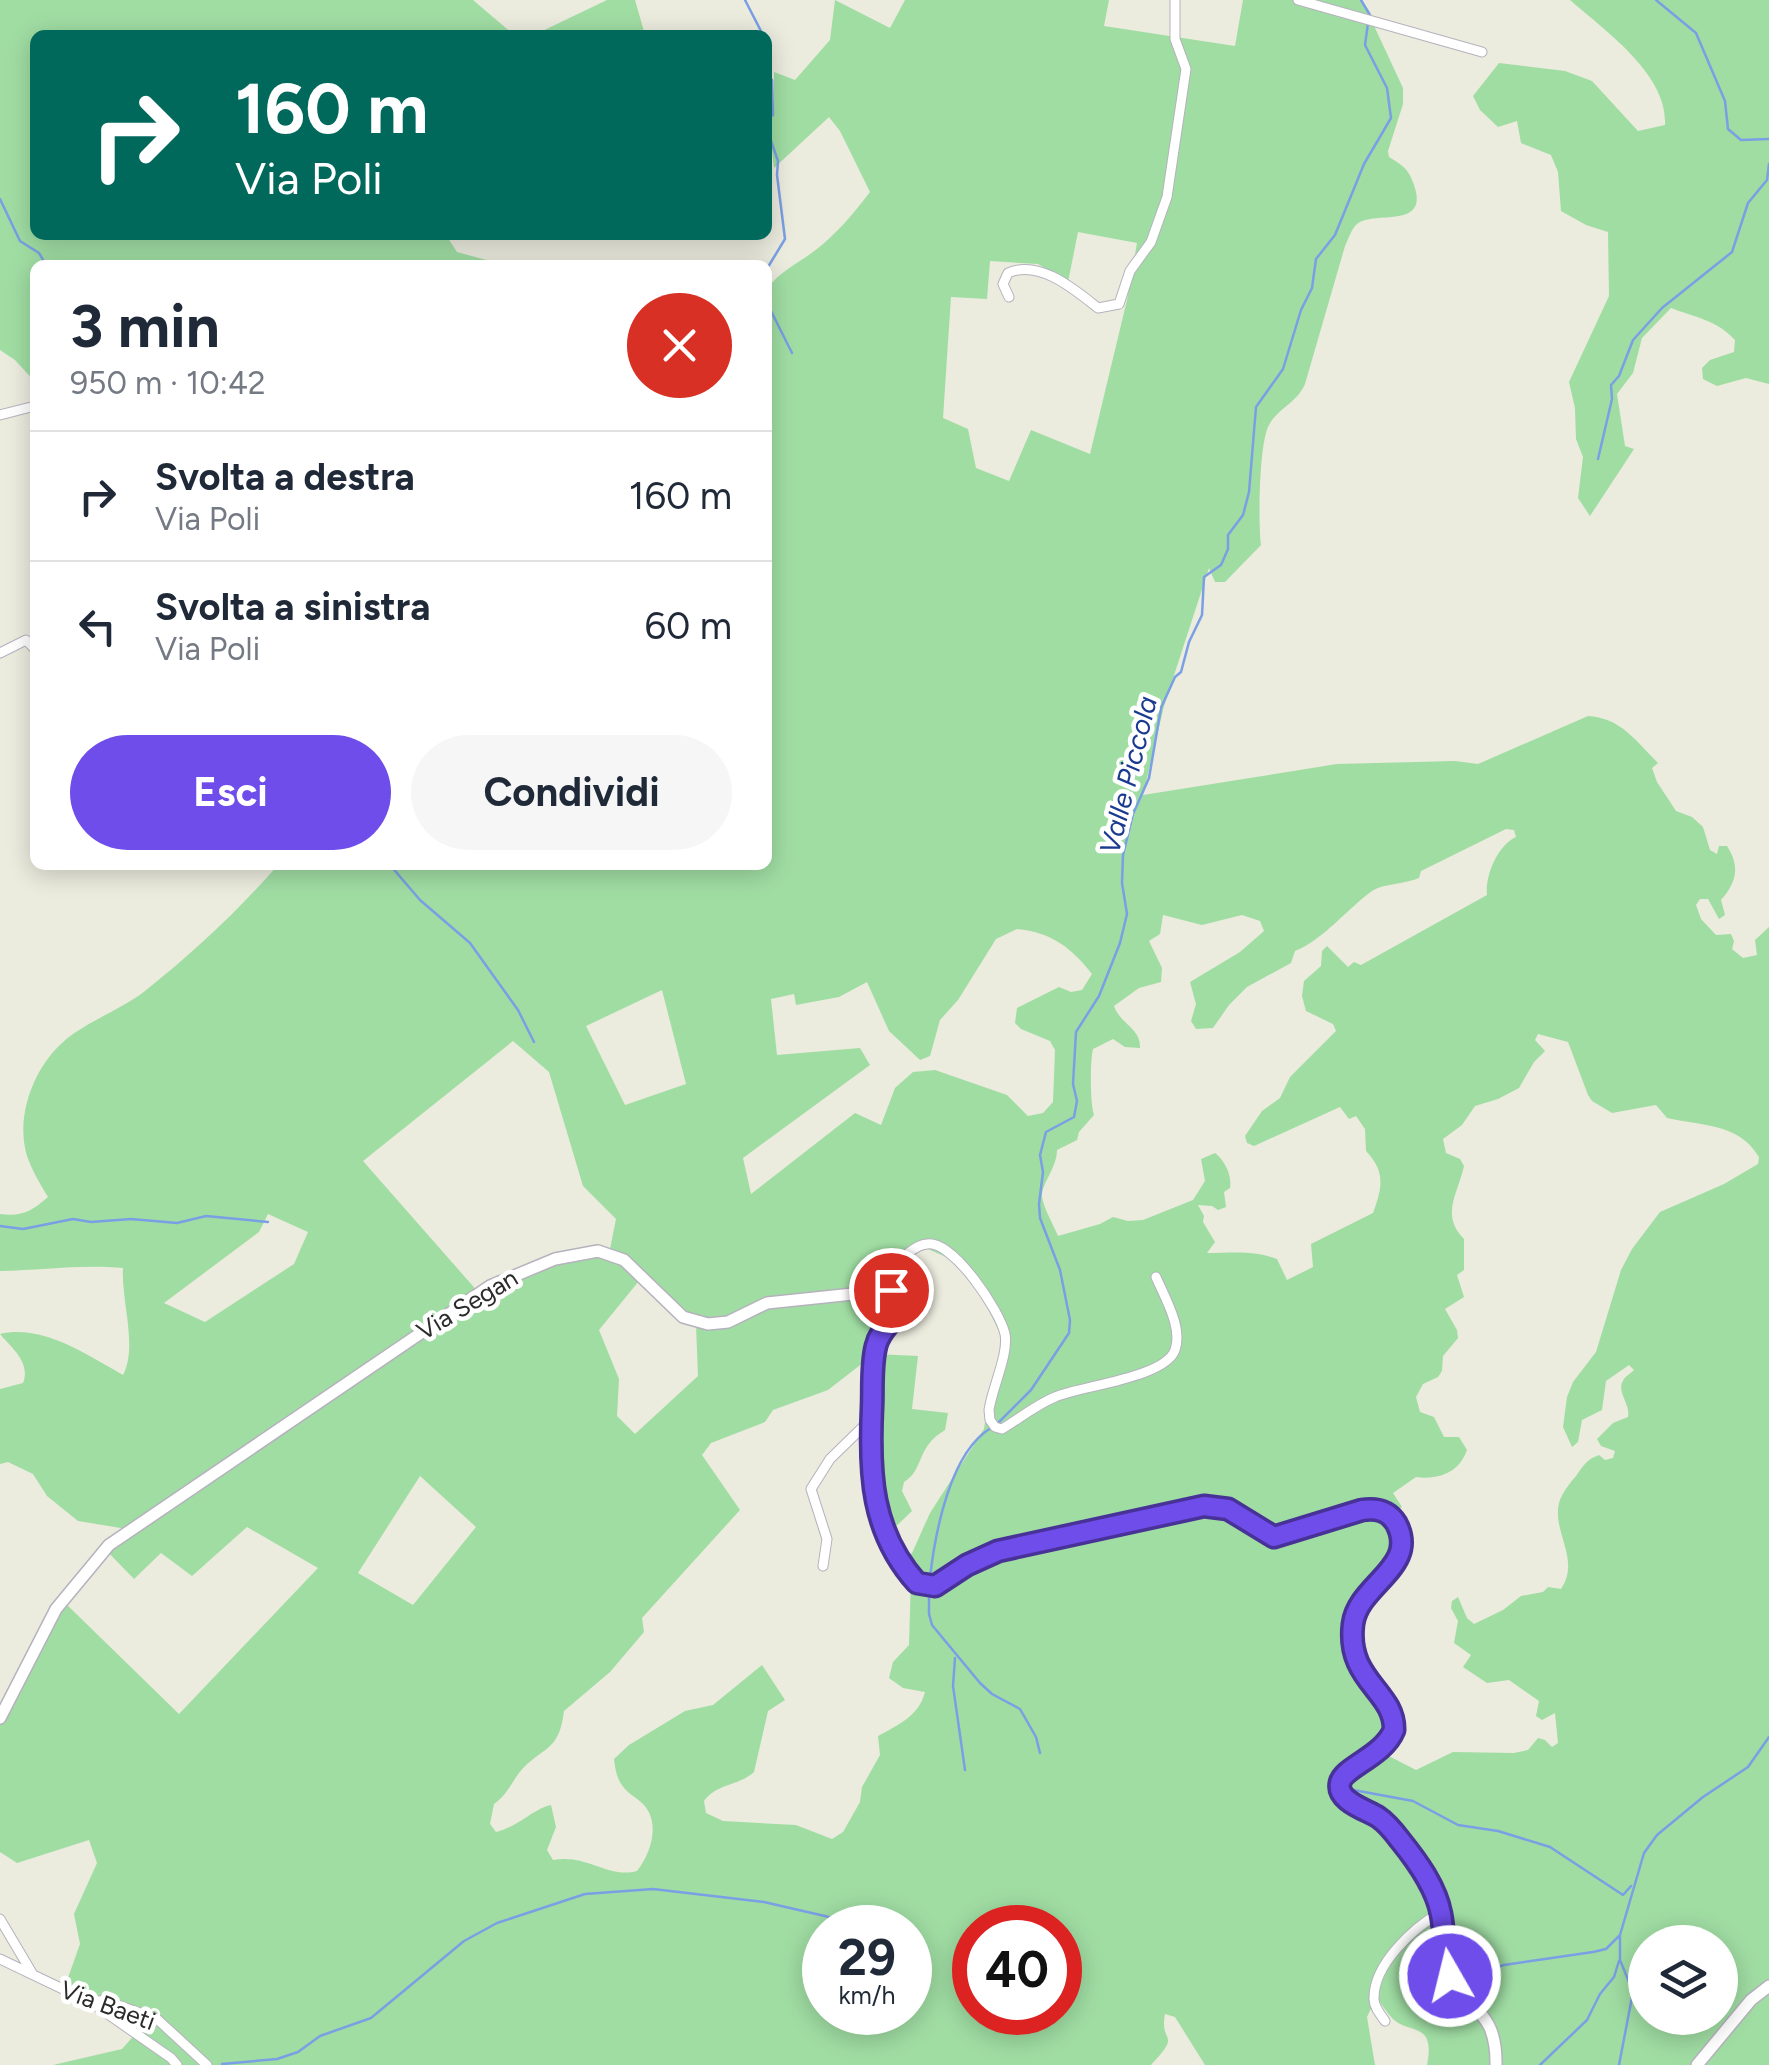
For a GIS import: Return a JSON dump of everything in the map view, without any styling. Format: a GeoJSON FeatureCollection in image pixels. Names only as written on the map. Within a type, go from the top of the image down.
{"type":"FeatureCollection","features":[{"type":"Feature","properties":{"kind":"street"},"geometry":{"type":"LineString","coordinates":[[1008,297],[1003,284],[1008,273],[1020,267],[1044,272],[1098,308],[1119,304],[1130,271],[1151,242],[1167,197],[1186,69],[1175,39],[1175,0]]}},
{"type":"Feature","properties":{"kind":"street"},"geometry":{"type":"LineString","coordinates":[[1298,0],[1482,52]]}},
{"type":"Feature","properties":{"kind":"street"},"geometry":{"type":"LineString","coordinates":[[0,415],[30,407]]}},
{"type":"Feature","properties":{"kind":"street"},"geometry":{"type":"LineString","coordinates":[[0,653],[26,640],[30,644]]}},
{"type":"Feature","properties":{"kind":"street"},"geometry":{"type":"LineString","coordinates":[[868,1292],[873,1282],[931,1242],[959,1263],[985,1292],[1006,1338],[989,1410],[990,1420],[1002,1429],[1057,1396],[1091,1389],[1170,1359],[1176,1349],[1176,1329],[1156,1277]]}},
{"type":"Feature","properties":{"kind":"street","name":"Via Segan"},"geometry":{"type":"LineString","coordinates":[[0,1718],[56,1609],[110,1545],[490,1286],[555,1259],[598,1251],[624,1260],[683,1317],[708,1324],[728,1322],[767,1304],[868,1292]]}},
{"type":"Feature","properties":{"kind":"street"},"geometry":{"type":"LineString","coordinates":[[868,1292],[891,1290],[902,1300],[898,1314],[876,1346],[871,1419],[873,1494],[881,1528],[917,1583],[935,1586],[998,1551],[1204,1506],[1228,1509],[1274,1537],[1374,1508],[1395,1521],[1402,1540],[1400,1558],[1361,1600],[1352,1639],[1360,1671],[1390,1709],[1394,1730],[1383,1749],[1345,1774],[1340,1790],[1345,1798],[1380,1818],[1392,1830],[1426,1877],[1441,1912],[1444,1957],[1450,1976],[1487,2022],[1496,2046],[1496,2065]]}},
{"type":"Feature","properties":{"kind":"street"},"geometry":{"type":"LineString","coordinates":[[822,1566],[828,1539],[812,1488],[830,1459],[871,1419]]}},
{"type":"Feature","properties":{"kind":"street"},"geometry":{"type":"LineString","coordinates":[[1384,2021],[1374,2004],[1377,1976],[1424,1921],[1441,1912]]}},
{"type":"Feature","properties":{"kind":"street"},"geometry":{"type":"LineString","coordinates":[[0,1918],[32,1973]]}},
{"type":"Feature","properties":{"kind":"street","name":"Via Baeti"},"geometry":{"type":"LineString","coordinates":[[0,1959],[92,2003],[103,2000],[157,2019],[207,2065]]}},
{"type":"Feature","properties":{"kind":"street"},"geometry":{"type":"LineString","coordinates":[[1698,2065],[1751,2000],[1769,1986]]}},
{"type":"Feature","properties":{"kind":"street"},"geometry":{"type":"LineString","coordinates":[[92,2003],[177,2065]]}},
{"type":"Feature","properties":{"kind":"green space"},"geometry":{"type":"Polygon","coordinates":[[[0,0],[473,0],[508,30],[30,30],[30,240],[449,240],[457,252],[487,260],[30,260],[30,376],[0,350],[0,0]]]}},
{"type":"Feature","properties":{"kind":"green space"},"geometry":{"type":"Polygon","coordinates":[[[607,0],[635,0],[644,30],[544,30],[607,0]]]}},
{"type":"Feature","properties":{"kind":"green space"},"geometry":{"type":"Polygon","coordinates":[[[835,0],[890,28],[905,0],[1109,0],[1104,26],[1235,46],[1243,0],[1362,0],[1403,88],[1403,104],[1388,151],[1389,157],[1405,168],[1417,199],[1407,214],[1364,221],[1350,235],[1305,384],[1273,419],[1266,434],[1260,483],[1261,545],[1225,582],[1215,582],[1209,568],[1164,706],[1143,795],[1337,764],[1478,764],[1588,716],[1600,718],[1627,732],[1658,763],[1652,768],[1657,782],[1676,811],[1703,827],[1710,850],[1717,854],[1719,846],[1727,846],[1731,853],[1735,874],[1721,900],[1725,915],[1719,919],[1708,899],[1700,899],[1696,905],[1701,919],[1716,935],[1731,934],[1732,949],[1743,958],[1757,955],[1755,940],[1769,927],[1769,2065],[1427,2065],[1428,2041],[1424,2035],[1398,2023],[1376,1998],[1367,2017],[1375,2065],[1205,2065],[1175,2017],[1165,2014],[1168,2042],[1151,2065],[53,2065],[122,2049],[138,2031],[64,1989],[80,1944],[74,1914],[97,1863],[89,1840],[17,1863],[0,1852],[0,1719],[62,1600],[179,1714],[318,1568],[247,1527],[192,1576],[161,1553],[134,1579],[105,1549],[127,1529],[78,1521],[47,1496],[33,1474],[8,1462],[0,1464],[0,1389],[23,1383],[25,1376],[19,1356],[0,1334],[48,1337],[123,1375],[129,1351],[123,1268],[0,1271],[0,1214],[26,1212],[48,1197],[29,1161],[24,1139],[26,1105],[32,1088],[60,1045],[163,976],[231,915],[273,870],[772,870],[772,282],[829,239],[870,192],[829,117],[774,168],[774,72],[795,80],[830,40],[835,0]],[[1078,232],[1068,282],[1038,264],[990,261],[987,299],[951,297],[943,418],[968,429],[976,468],[1009,481],[1031,430],[1090,454],[1137,243],[1078,232]],[[1506,829],[1421,871],[1419,878],[1372,891],[1325,932],[1295,951],[1291,963],[1247,987],[1213,1028],[1196,1029],[1191,1021],[1196,1004],[1190,982],[1240,952],[1264,931],[1260,921],[1242,915],[1202,925],[1163,915],[1160,934],[1149,941],[1162,968],[1161,982],[1139,988],[1114,1006],[1137,1036],[1140,1048],[1125,1047],[1113,1039],[1093,1049],[1094,1115],[1077,1140],[1057,1150],[1044,1187],[1043,1202],[1058,1236],[1113,1217],[1143,1220],[1193,1200],[1205,1181],[1201,1159],[1215,1153],[1227,1169],[1230,1188],[1224,1192],[1226,1207],[1218,1210],[1198,1205],[1215,1242],[1207,1253],[1251,1253],[1277,1259],[1287,1280],[1313,1267],[1311,1244],[1373,1213],[1379,1195],[1379,1172],[1366,1151],[1365,1129],[1356,1116],[1349,1119],[1340,1107],[1254,1146],[1247,1143],[1245,1136],[1262,1111],[1280,1098],[1290,1077],[1336,1031],[1333,1024],[1306,1011],[1302,996],[1304,981],[1321,966],[1322,951],[1327,946],[1348,967],[1354,962],[1361,965],[1487,895],[1494,862],[1516,837],[1514,830],[1506,829]],[[1017,929],[996,939],[958,1000],[940,1020],[930,1056],[920,1060],[889,1031],[867,982],[839,997],[796,1005],[794,994],[771,999],[777,1055],[860,1048],[870,1065],[743,1158],[751,1194],[855,1113],[881,1125],[895,1088],[913,1072],[935,1070],[1007,1095],[1028,1116],[1043,1113],[1053,1102],[1055,1050],[1050,1041],[1015,1023],[1017,1008],[1059,987],[1071,992],[1082,990],[1092,974],[1077,956],[1040,934],[1017,929]],[[662,990],[586,1026],[625,1105],[686,1084],[662,990]],[[1538,1034],[1535,1040],[1545,1051],[1519,1088],[1475,1106],[1462,1125],[1443,1139],[1446,1153],[1460,1159],[1464,1166],[1452,1213],[1464,1239],[1464,1270],[1457,1275],[1464,1297],[1445,1309],[1458,1338],[1443,1356],[1438,1377],[1423,1384],[1416,1397],[1420,1412],[1434,1417],[1444,1437],[1459,1437],[1467,1450],[1459,1464],[1447,1473],[1416,1477],[1393,1493],[1402,1507],[1390,1516],[1400,1556],[1354,1623],[1359,1668],[1396,1717],[1381,1752],[1416,1770],[1453,1752],[1514,1753],[1528,1750],[1538,1738],[1552,1747],[1558,1743],[1555,1713],[1542,1720],[1536,1716],[1539,1701],[1509,1680],[1487,1683],[1463,1667],[1471,1655],[1454,1643],[1458,1621],[1452,1601],[1458,1597],[1474,1624],[1521,1596],[1543,1592],[1548,1587],[1561,1589],[1568,1567],[1559,1525],[1560,1499],[1588,1461],[1599,1455],[1605,1460],[1613,1458],[1615,1451],[1601,1446],[1597,1439],[1613,1423],[1628,1417],[1621,1385],[1634,1370],[1629,1365],[1606,1381],[1602,1410],[1582,1420],[1578,1442],[1572,1447],[1563,1427],[1567,1397],[1573,1382],[1596,1352],[1621,1270],[1660,1212],[1724,1184],[1758,1164],[1759,1157],[1740,1137],[1729,1131],[1667,1118],[1656,1105],[1612,1113],[1588,1095],[1568,1042],[1538,1034]],[[513,1041],[363,1161],[479,1293],[539,1263],[609,1254],[616,1219],[583,1186],[549,1072],[513,1041]],[[268,1214],[259,1232],[164,1303],[205,1322],[294,1264],[308,1232],[268,1214]],[[928,1249],[906,1255],[870,1287],[900,1299],[875,1354],[918,1356],[912,1409],[948,1413],[945,1430],[929,1444],[915,1471],[904,1482],[902,1491],[912,1511],[886,1536],[874,1499],[873,1355],[828,1390],[773,1410],[765,1422],[711,1443],[702,1455],[740,1510],[642,1618],[644,1632],[610,1672],[564,1711],[553,1742],[527,1764],[494,1804],[490,1824],[496,1832],[551,1805],[556,1827],[547,1850],[553,1860],[577,1860],[617,1872],[637,1871],[650,1847],[652,1820],[643,1804],[620,1782],[614,1759],[629,1745],[685,1711],[713,1705],[762,1665],[785,1700],[768,1711],[754,1772],[709,1795],[704,1801],[706,1813],[723,1821],[796,1825],[832,1839],[843,1832],[880,1755],[878,1736],[913,1714],[925,1692],[903,1688],[889,1678],[893,1662],[909,1645],[911,1579],[899,1561],[912,1553],[930,1513],[984,1429],[990,1389],[1002,1358],[1002,1337],[984,1301],[953,1260],[928,1249]],[[643,1276],[599,1330],[619,1379],[617,1416],[635,1434],[698,1376],[696,1325],[643,1276]],[[420,1476],[358,1573],[413,1605],[476,1527],[420,1476]]]}},
{"type":"Feature","properties":{"kind":"green space"},"geometry":{"type":"Polygon","coordinates":[[[1570,0],[1769,0],[1769,384],[1746,378],[1717,386],[1703,379],[1702,368],[1710,360],[1734,352],[1735,340],[1713,323],[1671,308],[1642,338],[1633,373],[1617,394],[1625,446],[1634,449],[1590,516],[1578,498],[1583,457],[1576,439],[1569,382],[1609,296],[1608,232],[1561,211],[1558,172],[1551,155],[1521,143],[1517,121],[1498,127],[1480,110],[1473,96],[1499,63],[1565,71],[1592,81],[1638,131],[1665,125],[1663,106],[1645,71],[1616,39],[1570,0]]]}},
{"type":"Feature","properties":{"kind":"waterway"},"geometry":{"type":"LineString","coordinates":[[745,0],[760,30]]}},
{"type":"Feature","properties":{"kind":"waterway","name":"Valle Piccola"},"geometry":{"type":"LineString","coordinates":[[1361,0],[1370,15]]}},
{"type":"Feature","properties":{"kind":"waterway"},"geometry":{"type":"LineString","coordinates":[[1656,0],[1696,33],[1725,101],[1728,129],[1741,140],[1769,139]]}},
{"type":"Feature","properties":{"kind":"waterway","name":"Valle Piccola"},"geometry":{"type":"LineString","coordinates":[[999,1422],[1031,1390],[1069,1333],[1060,1270],[1040,1218],[1040,1155],[1046,1132],[1074,1117],[1076,1032],[1099,996],[1120,943],[1127,914],[1123,855],[1133,814],[1149,778],[1161,708],[1181,672],[1202,615],[1204,577],[1221,565],[1228,549],[1228,535],[1243,515],[1249,492],[1256,407],[1283,369],[1312,288],[1316,259],[1335,235],[1364,164],[1391,118],[1387,88],[1365,45],[1368,23]]}},
{"type":"Feature","properties":{"kind":"waterway"},"geometry":{"type":"LineString","coordinates":[[772,80],[772,116]]}},
{"type":"Feature","properties":{"kind":"waterway"},"geometry":{"type":"LineString","coordinates":[[772,144],[778,161],[785,239],[772,260]]}},
{"type":"Feature","properties":{"kind":"waterway"},"geometry":{"type":"LineString","coordinates":[[1598,459],[1612,399],[1611,385],[1619,376],[1633,340],[1662,308],[1732,252],[1748,203],[1767,180],[1769,164]]}},
{"type":"Feature","properties":{"kind":"waterway"},"geometry":{"type":"LineString","coordinates":[[0,199],[20,241],[43,260]]}},
{"type":"Feature","properties":{"kind":"waterway"},"geometry":{"type":"LineString","coordinates":[[772,313],[792,353]]}},
{"type":"Feature","properties":{"kind":"waterway"},"geometry":{"type":"LineString","coordinates":[[394,870],[420,900],[470,943],[518,1010],[534,1042]]}},
{"type":"Feature","properties":{"kind":"waterway"},"geometry":{"type":"LineString","coordinates":[[0,1226],[23,1229],[73,1219],[177,1223],[206,1216],[268,1222]]}},
{"type":"Feature","properties":{"kind":"waterway","name":"Valle Piccola"},"geometry":{"type":"LineString","coordinates":[[930,1578],[941,1517],[955,1474],[977,1439],[991,1428]]}},
{"type":"Feature","properties":{"kind":"waterway","name":"Valle Piccola"},"geometry":{"type":"LineString","coordinates":[[929,1591],[932,1625],[980,1683],[1020,1709],[1040,1753]]}},
{"type":"Feature","properties":{"kind":"waterway"},"geometry":{"type":"LineString","coordinates":[[955,1658],[953,1686],[965,1770]]}},
{"type":"Feature","properties":{"kind":"waterway"},"geometry":{"type":"LineString","coordinates":[[1619,2065],[1633,1992],[1620,1960],[1620,1935],[1644,1853],[1657,1835],[1748,1767],[1769,1737]]}},
{"type":"Feature","properties":{"kind":"waterway"},"geometry":{"type":"LineString","coordinates":[[1348,1789],[1413,1801],[1458,1825],[1498,1831],[1550,1847],[1623,1895],[1631,1886]]}},
{"type":"Feature","properties":{"kind":"waterway"},"geometry":{"type":"LineString","coordinates":[[222,2064],[277,2059],[298,2052],[320,2036],[371,2018],[464,1941],[497,1923],[585,1894],[653,1889],[764,1902],[802,1911]]}},
{"type":"Feature","properties":{"kind":"waterway"},"geometry":{"type":"LineString","coordinates":[[1465,1977],[1504,1965],[1606,1949],[1620,1935]]}},
{"type":"Feature","properties":{"kind":"waterway"},"geometry":{"type":"LineString","coordinates":[[1540,2065],[1587,2020],[1614,1977],[1619,1961]]}},
{"type":"Feature","properties":{"kind":"route"},"geometry":{"type":"LineString","coordinates":[[891,1290],[902,1300],[898,1314],[876,1346],[870,1461],[881,1528],[917,1583],[935,1586],[998,1551],[1204,1506],[1228,1509],[1274,1537],[1374,1508],[1395,1521],[1402,1540],[1400,1558],[1361,1600],[1352,1639],[1360,1671],[1390,1709],[1394,1730],[1383,1749],[1345,1774],[1340,1790],[1345,1798],[1380,1818],[1392,1830],[1426,1877],[1441,1912],[1444,1957],[1450,1976]]}}]}
